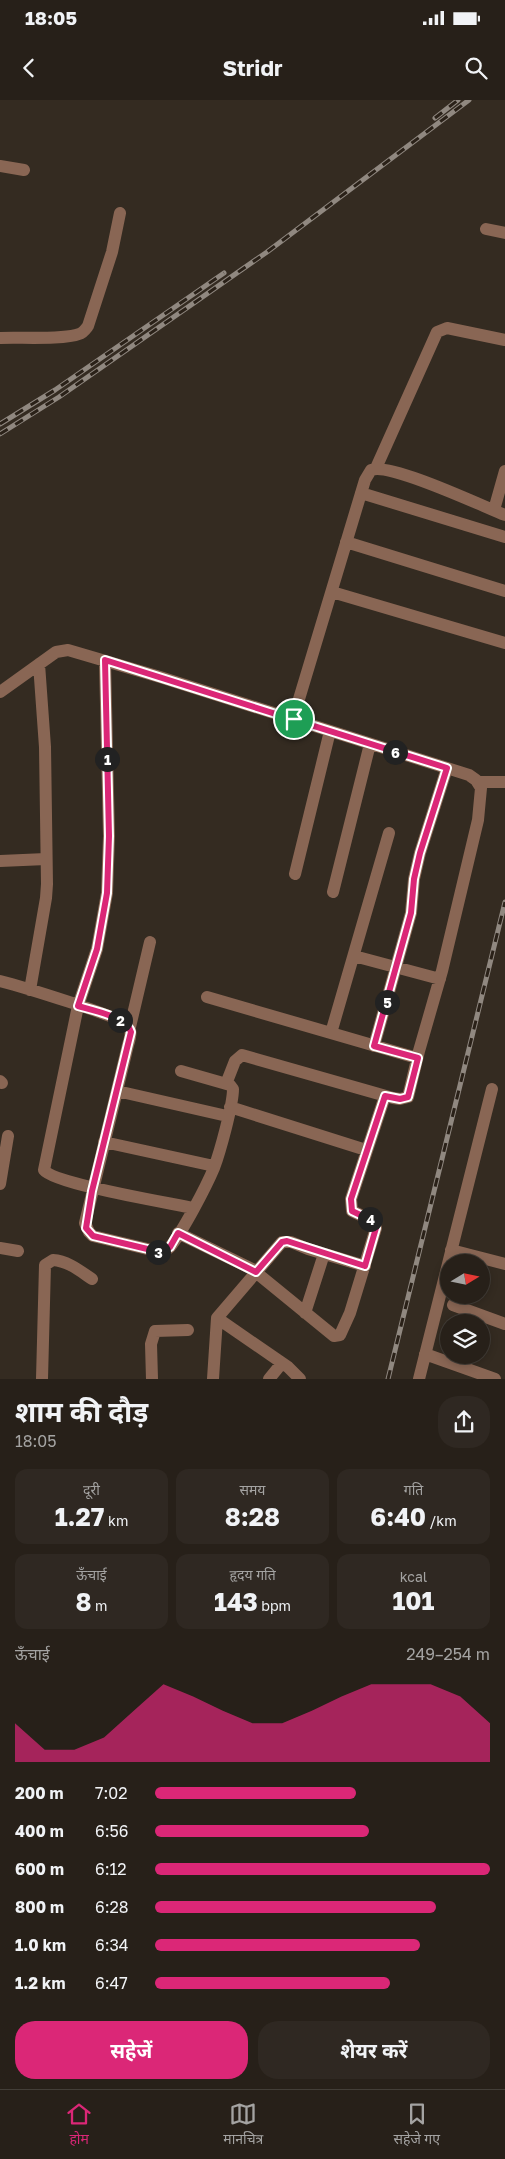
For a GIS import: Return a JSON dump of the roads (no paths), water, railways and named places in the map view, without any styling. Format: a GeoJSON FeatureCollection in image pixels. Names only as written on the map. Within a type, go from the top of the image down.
{"type":"FeatureCollection","features":[{"type":"Feature","properties":{"kind":"street"},"geometry":{"type":"LineString","coordinates":[[0,166],[24,170]]}},
{"type":"Feature","properties":{"kind":"street"},"geometry":{"type":"LineString","coordinates":[[0,338],[68,336],[80,334],[84,331],[88,326],[104,278],[120,213]]}},
{"type":"Feature","properties":{"kind":"street"},"geometry":{"type":"LineString","coordinates":[[486,229],[505,233]]}},
{"type":"Feature","properties":{"kind":"street"},"geometry":{"type":"LineString","coordinates":[[294,719],[368,474],[376,468],[437,332],[447,328],[505,340]]}},
{"type":"Feature","properties":{"kind":"street"},"geometry":{"type":"LineString","coordinates":[[376,468],[402,474],[499,513],[505,471]]}},
{"type":"Feature","properties":{"kind":"street"},"geometry":{"type":"LineString","coordinates":[[361,493],[505,537]]}},
{"type":"Feature","properties":{"kind":"street"},"geometry":{"type":"LineString","coordinates":[[346,542],[505,591]]}},
{"type":"Feature","properties":{"kind":"street"},"geometry":{"type":"LineString","coordinates":[[332,592],[505,643]]}},
{"type":"Feature","properties":{"kind":"street"},"geometry":{"type":"LineString","coordinates":[[0,692],[61,650],[76,652],[469,775],[479,782],[505,782]]}},
{"type":"Feature","properties":{"kind":"street"},"geometry":{"type":"LineString","coordinates":[[105,660],[109,836],[107,893],[97,949],[78,1006],[43,1165],[46,1173],[52,1176],[93,1187],[193,1208]]}},
{"type":"Feature","properties":{"kind":"street"},"geometry":{"type":"LineString","coordinates":[[30,990],[46,898],[45,747],[39,664]]}},
{"type":"Feature","properties":{"kind":"street"},"geometry":{"type":"LineString","coordinates":[[295,874],[330,731]]}},
{"type":"Feature","properties":{"kind":"street"},"geometry":{"type":"LineString","coordinates":[[333,892],[370,744]]}},
{"type":"Feature","properties":{"kind":"street"},"geometry":{"type":"LineString","coordinates":[[374,1046],[411,913],[417,865],[447,768]]}},
{"type":"Feature","properties":{"kind":"street"},"geometry":{"type":"LineString","coordinates":[[226,1084],[235,1061],[242,1055],[385,1096],[400,1099],[408,1097],[440,979],[478,820],[482,794],[479,782]]}},
{"type":"Feature","properties":{"kind":"street"},"geometry":{"type":"LineString","coordinates":[[331,1034],[389,833]]}},
{"type":"Feature","properties":{"kind":"street"},"geometry":{"type":"LineString","coordinates":[[0,861],[46,859]]}},
{"type":"Feature","properties":{"kind":"street"},"geometry":{"type":"LineString","coordinates":[[150,942],[130,1027],[130,1038],[93,1187],[86,1223],[89,1232],[93,1236],[160,1252],[170,1247],[193,1208],[214,1166],[233,1088],[226,1084],[181,1071]]}},
{"type":"Feature","properties":{"kind":"street"},"geometry":{"type":"LineString","coordinates":[[354,956],[440,979]]}},
{"type":"Feature","properties":{"kind":"street"},"geometry":{"type":"LineString","coordinates":[[0,981],[122,1021],[130,1027]]}},
{"type":"Feature","properties":{"kind":"street"},"geometry":{"type":"LineString","coordinates":[[207,998],[418,1058]]}},
{"type":"Feature","properties":{"kind":"street"},"geometry":{"type":"LineString","coordinates":[[419,1379],[492,1089]]}},
{"type":"Feature","properties":{"kind":"street"},"geometry":{"type":"LineString","coordinates":[[117,1091],[228,1111],[366,1150]]}},
{"type":"Feature","properties":{"kind":"street"},"geometry":{"type":"LineString","coordinates":[[178,1233],[256,1272],[334,1336],[340,1335],[365,1266],[376,1228],[373,1221],[352,1211],[351,1199],[385,1096]]}},
{"type":"Feature","properties":{"kind":"street"},"geometry":{"type":"LineString","coordinates":[[0,1184],[8,1136]]}},
{"type":"Feature","properties":{"kind":"street"},"geometry":{"type":"LineString","coordinates":[[104,1142],[214,1166]]}},
{"type":"Feature","properties":{"kind":"street"},"geometry":{"type":"LineString","coordinates":[[213,1379],[216,1318],[282,1242],[292,1242],[365,1266]]}},
{"type":"Feature","properties":{"kind":"street"},"geometry":{"type":"LineString","coordinates":[[0,1248],[18,1251]]}},
{"type":"Feature","properties":{"kind":"street"},"geometry":{"type":"LineString","coordinates":[[451,1250],[505,1264]]}},
{"type":"Feature","properties":{"kind":"street"},"geometry":{"type":"LineString","coordinates":[[305,1313],[324,1254]]}},
{"type":"Feature","properties":{"kind":"street"},"geometry":{"type":"LineString","coordinates":[[42,1379],[45,1265],[53,1260],[59,1260],[92,1279]]}},
{"type":"Feature","properties":{"kind":"street"},"geometry":{"type":"LineString","coordinates":[[453,1305],[505,1324]]}},
{"type":"Feature","properties":{"kind":"street"},"geometry":{"type":"LineString","coordinates":[[216,1318],[282,1363],[300,1379]]}},
{"type":"Feature","properties":{"kind":"street"},"geometry":{"type":"LineString","coordinates":[[152,1379],[151,1344],[155,1331],[188,1330]]}},
{"type":"Feature","properties":{"kind":"street"},"geometry":{"type":"LineString","coordinates":[[425,1354],[495,1379]]}},
{"type":"Feature","properties":{"kind":"street"},"geometry":{"type":"LineString","coordinates":[[269,1379],[282,1363]]}},
{"type":"Feature","properties":{"kind":"railway"},"geometry":{"type":"LineString","coordinates":[[435,118],[458,100]]}},
{"type":"Feature","properties":{"kind":"railway"},"geometry":{"type":"LineString","coordinates":[[0,434],[59,397],[267,252],[469,100]]}},
{"type":"Feature","properties":{"kind":"railway"},"geometry":{"type":"LineString","coordinates":[[0,424],[55,390],[224,273]]}},
{"type":"Feature","properties":{"kind":"railway"},"geometry":{"type":"LineString","coordinates":[[388,1379],[505,902]]}}]}
